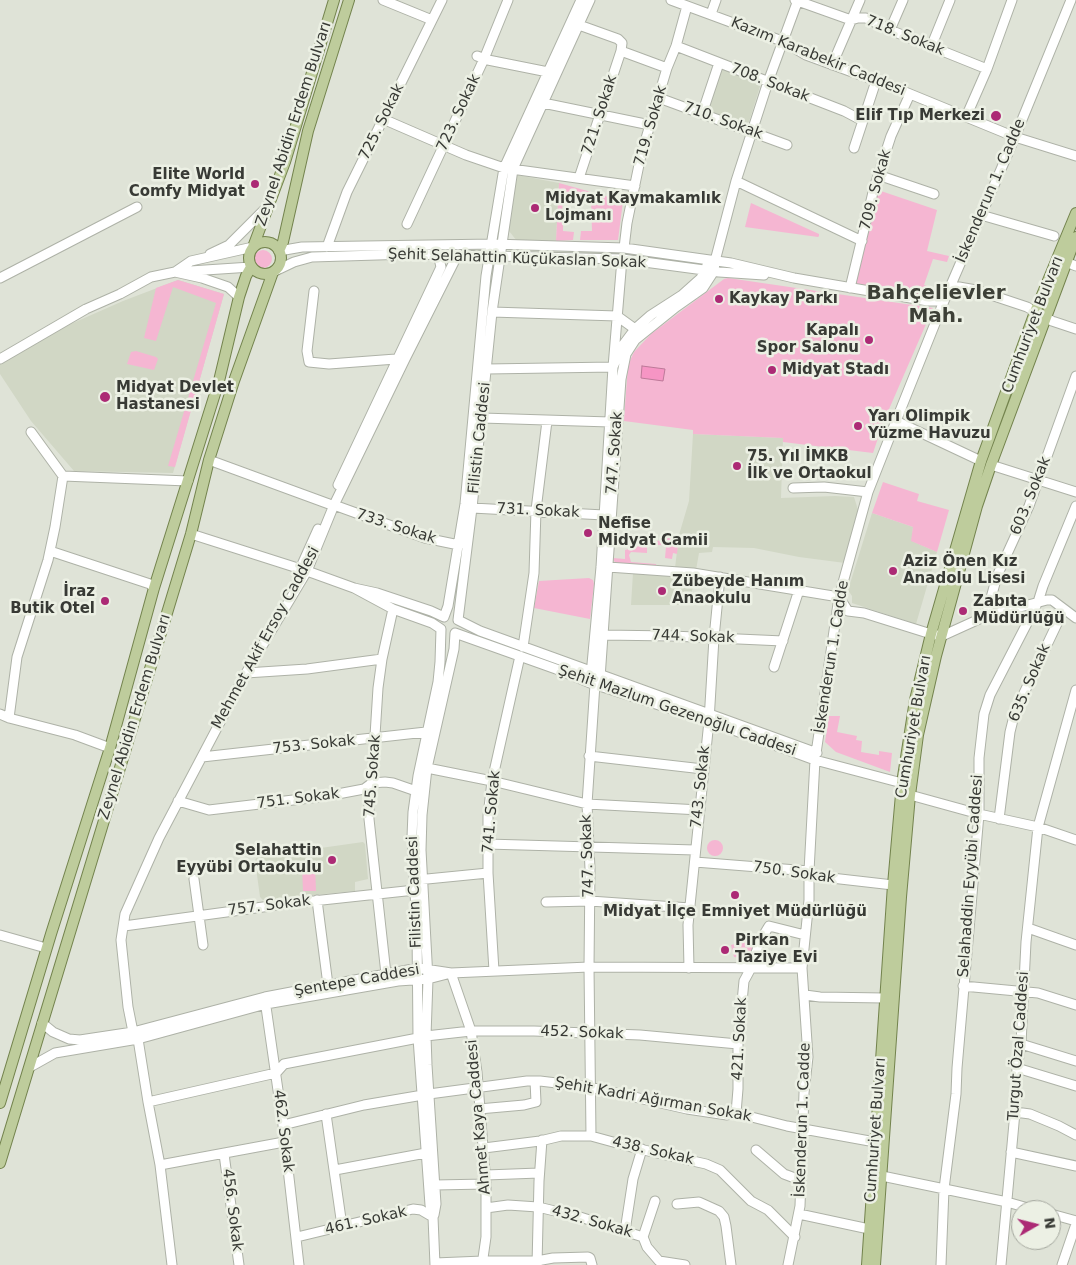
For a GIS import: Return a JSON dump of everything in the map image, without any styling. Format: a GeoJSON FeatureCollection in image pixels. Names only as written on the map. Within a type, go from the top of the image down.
{"type":"FeatureCollection","features":[{"type":"Feature","properties":{"kind":"main road","name":"Zeynel Abidin Erdem Bulvarı"},"geometry":{"type":"LineString","coordinates":[[254,247],[299,117],[334,0]]}},
{"type":"Feature","properties":{"kind":"main road","name":"Zeynel Abidin Erdem Bulvarı"},"geometry":{"type":"LineString","coordinates":[[279,251],[283,242],[308,131],[349,0]]}},
{"type":"Feature","properties":{"kind":"main road","name":"Cumhuriyet Bulvarı"},"geometry":{"type":"LineString","coordinates":[[866,1265],[892,885],[902,782],[915,700],[931,634],[1035,312],[1076,212]]}},
{"type":"Feature","properties":{"kind":"main road","name":"Cumhuriyet Bulvarı"},"geometry":{"type":"LineString","coordinates":[[875,1265],[898,929],[910,795],[918,735],[977,506],[986,463],[1046,318],[1071,264],[1076,237]]}},
{"type":"Feature","properties":{"kind":"main road"},"geometry":{"type":"LineString","coordinates":[[267,243],[272,244],[279,251],[279,265],[273,272],[264,274],[251,267],[249,259],[254,247],[267,243]]}},
{"type":"Feature","properties":{"kind":"main road","name":"Zeynel Abidin Erdem Bulvarı"},"geometry":{"type":"LineString","coordinates":[[0,1103],[46,948],[110,748],[154,588],[219,381],[239,296],[251,267]]}},
{"type":"Feature","properties":{"kind":"main road","name":"Zeynel Abidin Erdem Bulvarı"},"geometry":{"type":"LineString","coordinates":[[0,1163],[191,534],[209,460],[234,381],[273,272]]}},
{"type":"Feature","properties":{"kind":"street"},"geometry":{"type":"LineString","coordinates":[[383,0],[432,20]]}},
{"type":"Feature","properties":{"kind":"street","name":"725. Sokak"},"geometry":{"type":"LineString","coordinates":[[327,247],[347,192],[442,0]]}},
{"type":"Feature","properties":{"kind":"street","name":"723. Sokak"},"geometry":{"type":"LineString","coordinates":[[407,224],[508,0]]}},
{"type":"Feature","properties":{"kind":"street"},"geometry":{"type":"LineString","coordinates":[[491,256],[497,245],[509,169],[548,72],[581,0]]}},
{"type":"Feature","properties":{"kind":"street"},"geometry":{"type":"LineString","coordinates":[[509,169],[543,103],[590,0]]}},
{"type":"Feature","properties":{"kind":"street","name":"Kazım Karabekir Caddesi"},"geometry":{"type":"LineString","coordinates":[[671,0],[782,41],[806,55],[910,94],[1015,137],[1076,156]]}},
{"type":"Feature","properties":{"kind":"street"},"geometry":{"type":"LineString","coordinates":[[711,14],[716,0]]}},
{"type":"Feature","properties":{"kind":"street"},"geometry":{"type":"LineString","coordinates":[[832,65],[860,0]]}},
{"type":"Feature","properties":{"kind":"street"},"geometry":{"type":"LineString","coordinates":[[890,30],[903,0]]}},
{"type":"Feature","properties":{"kind":"street"},"geometry":{"type":"LineString","coordinates":[[931,47],[950,0]]}},
{"type":"Feature","properties":{"kind":"street"},"geometry":{"type":"LineString","coordinates":[[966,117],[987,69],[1012,0]]}},
{"type":"Feature","properties":{"kind":"street","name":"718. Sokak"},"geometry":{"type":"LineString","coordinates":[[797,1],[851,20],[866,18],[890,30],[987,69]]}},
{"type":"Feature","properties":{"kind":"street","name":"747. Sokak"},"geometry":{"type":"LineString","coordinates":[[591,1136],[590,900],[587,804],[596,673],[603,635],[621,379],[626,354],[635,340],[703,288],[768,82],[797,1]]}},
{"type":"Feature","properties":{"kind":"street","name":"İskenderun 1. Cadde"},"geometry":{"type":"LineString","coordinates":[[788,1265],[800,1206],[808,1057],[802,968],[809,900],[816,756],[840,597],[868,492],[944,301],[1015,137],[1068,1]]}},
{"type":"Feature","properties":{"kind":"street","name":"719. Sokak"},"geometry":{"type":"LineString","coordinates":[[624,248],[627,223],[650,125],[687,6]]}},
{"type":"Feature","properties":{"kind":"street"},"geometry":{"type":"LineString","coordinates":[[579,25],[618,38],[622,43],[621,51],[667,68]]}},
{"type":"Feature","properties":{"kind":"street","name":"708. Sokak"},"geometry":{"type":"LineString","coordinates":[[676,46],[863,121]]}},
{"type":"Feature","properties":{"kind":"street","name":"721. Sokak"},"geometry":{"type":"LineString","coordinates":[[579,178],[621,51]]}},
{"type":"Feature","properties":{"kind":"street"},"geometry":{"type":"LineString","coordinates":[[481,57],[548,72]]}},
{"type":"Feature","properties":{"kind":"street"},"geometry":{"type":"LineString","coordinates":[[702,114],[719,63]]}},
{"type":"Feature","properties":{"kind":"street"},"geometry":{"type":"LineString","coordinates":[[854,148],[876,81]]}},
{"type":"Feature","properties":{"kind":"street","name":"709. Sokak"},"geometry":{"type":"LineString","coordinates":[[850,288],[878,175],[891,136],[910,94]]}},
{"type":"Feature","properties":{"kind":"street","name":"710. Sokak"},"geometry":{"type":"LineString","coordinates":[[659,98],[787,145]]}},
{"type":"Feature","properties":{"kind":"street"},"geometry":{"type":"LineString","coordinates":[[543,103],[650,125]]}},
{"type":"Feature","properties":{"kind":"street"},"geometry":{"type":"LineString","coordinates":[[383,119],[443,145],[509,169],[635,186]]}},
{"type":"Feature","properties":{"kind":"street"},"geometry":{"type":"LineString","coordinates":[[878,175],[934,194]]}},
{"type":"Feature","properties":{"kind":"street"},"geometry":{"type":"LineString","coordinates":[[736,181],[862,241]]}},
{"type":"Feature","properties":{"kind":"street"},"geometry":{"type":"LineString","coordinates":[[199,260],[228,245],[269,205]]}},
{"type":"Feature","properties":{"kind":"street"},"geometry":{"type":"LineString","coordinates":[[0,278],[137,207]]}},
{"type":"Feature","properties":{"kind":"street"},"geometry":{"type":"LineString","coordinates":[[981,215],[1054,236]]}},
{"type":"Feature","properties":{"kind":"street"},"geometry":{"type":"LineString","coordinates":[[497,245],[500,257]]}},
{"type":"Feature","properties":{"kind":"street","name":"Şehit Selahattin Küçükaslan Sokak"},"geometry":{"type":"LineString","coordinates":[[279,251],[293,248],[327,247],[497,245],[624,248],[712,260],[794,278],[928,301],[944,301]]}},
{"type":"Feature","properties":{"kind":"street"},"geometry":{"type":"LineString","coordinates":[[175,272],[191,261],[248,250],[254,247]]}},
{"type":"Feature","properties":{"kind":"street"},"geometry":{"type":"LineString","coordinates":[[332,505],[396,359],[441,267],[438,254]]}},
{"type":"Feature","properties":{"kind":"street"},"geometry":{"type":"LineString","coordinates":[[332,505],[458,254]]}},
{"type":"Feature","properties":{"kind":"street","name":"Şehit Selahattin Küçükaslan Sokak"},"geometry":{"type":"LineString","coordinates":[[273,272],[294,262],[312,257],[458,254],[500,257],[622,259],[794,278]]}},
{"type":"Feature","properties":{"kind":"street","name":"Filistin Caddesi"},"geometry":{"type":"LineString","coordinates":[[444,617],[448,606],[465,504],[486,276],[491,256]]}},
{"type":"Feature","properties":{"kind":"street","name":"Filistin Caddesi"},"geometry":{"type":"LineString","coordinates":[[458,620],[482,418],[492,312],[500,257]]}},
{"type":"Feature","properties":{"kind":"street"},"geometry":{"type":"LineString","coordinates":[[596,673],[613,368],[622,259]]}},
{"type":"Feature","properties":{"kind":"street"},"geometry":{"type":"LineString","coordinates":[[0,359],[86,309],[120,294],[151,277],[175,272],[251,267]]}},
{"type":"Feature","properties":{"kind":"street"},"geometry":{"type":"LineString","coordinates":[[613,368],[622,345],[634,329],[682,295],[710,270]]}},
{"type":"Feature","properties":{"kind":"street"},"geometry":{"type":"LineString","coordinates":[[175,272],[216,282],[228,287],[239,296]]}},
{"type":"Feature","properties":{"kind":"street"},"geometry":{"type":"LineString","coordinates":[[950,288],[959,287],[976,290],[1027,308],[1046,318],[1076,329]]}},
{"type":"Feature","properties":{"kind":"street"},"geometry":{"type":"LineString","coordinates":[[314,291],[307,351],[309,362],[328,364],[396,359]]}},
{"type":"Feature","properties":{"kind":"street"},"geometry":{"type":"LineString","coordinates":[[492,312],[617,316],[634,329]]}},
{"type":"Feature","properties":{"kind":"street"},"geometry":{"type":"LineString","coordinates":[[487,368],[613,368]]}},
{"type":"Feature","properties":{"kind":"street","name":"603. Sokak"},"geometry":{"type":"LineString","coordinates":[[986,616],[997,576],[1029,506],[1076,376]]}},
{"type":"Feature","properties":{"kind":"street"},"geometry":{"type":"LineString","coordinates":[[482,418],[610,422]]}},
{"type":"Feature","properties":{"kind":"street","name":"741. Sokak"},"geometry":{"type":"LineString","coordinates":[[494,970],[487,844],[492,781],[522,652],[534,573],[536,510],[547,420]]}},
{"type":"Feature","properties":{"kind":"street"},"geometry":{"type":"LineString","coordinates":[[896,421],[986,463],[1076,492]]}},
{"type":"Feature","properties":{"kind":"street"},"geometry":{"type":"LineString","coordinates":[[31,432],[63,476],[50,551],[17,657],[4,716],[75,735],[110,748]]}},
{"type":"Feature","properties":{"kind":"street","name":"733. Sokak"},"geometry":{"type":"LineString","coordinates":[[209,460],[425,538],[459,545]]}},
{"type":"Feature","properties":{"kind":"street"},"geometry":{"type":"LineString","coordinates":[[63,476],[188,481]]}},
{"type":"Feature","properties":{"kind":"street"},"geometry":{"type":"LineString","coordinates":[[793,488],[824,487],[868,492]]}},
{"type":"Feature","properties":{"kind":"street","name":"Mehmet Akif Ersoy Caddesi"},"geometry":{"type":"LineString","coordinates":[[172,1265],[160,1165],[136,1036],[128,1007],[122,940],[126,914],[159,838],[246,673],[304,570],[332,505]]}},
{"type":"Feature","properties":{"kind":"street","name":"Selahaddin Eyyübi Caddesi"},"geometry":{"type":"LineString","coordinates":[[941,1265],[944,1190],[956,1094],[979,814],[979,758],[984,714],[990,695],[1038,602],[1076,506]]}},
{"type":"Feature","properties":{"kind":"street","name":"731. Sokak"},"geometry":{"type":"LineString","coordinates":[[472,508],[604,514]]}},
{"type":"Feature","properties":{"kind":"street"},"geometry":{"type":"LineString","coordinates":[[191,534],[354,588],[377,593],[444,617]]}},
{"type":"Feature","properties":{"kind":"street"},"geometry":{"type":"LineString","coordinates":[[50,551],[150,584],[154,588]]}},
{"type":"Feature","properties":{"kind":"street"},"geometry":{"type":"LineString","coordinates":[[608,567],[693,573],[840,597],[848,611],[882,618],[942,636],[986,616],[1052,600],[1076,618]]}},
{"type":"Feature","properties":{"kind":"street","name":"743. Sokak"},"geometry":{"type":"LineString","coordinates":[[688,968],[688,925],[709,717],[720,577]]}},
{"type":"Feature","properties":{"kind":"street"},"geometry":{"type":"LineString","coordinates":[[354,588],[393,609],[432,623],[448,635],[455,633],[458,628],[458,620],[450,615],[444,617],[441,621],[441,629]]}},
{"type":"Feature","properties":{"kind":"street"},"geometry":{"type":"LineString","coordinates":[[774,667],[799,590]]}},
{"type":"Feature","properties":{"kind":"street","name":"745. Sokak"},"geometry":{"type":"LineString","coordinates":[[386,974],[369,819],[369,790],[372,783],[376,738],[378,688],[393,609]]}},
{"type":"Feature","properties":{"kind":"street","name":"635. Sokak"},"geometry":{"type":"LineString","coordinates":[[999,819],[1010,732],[1015,712],[1064,609]]}},
{"type":"Feature","properties":{"kind":"street","name":"Şehit Mazlum Gezenoğlu Caddesi"},"geometry":{"type":"LineString","coordinates":[[458,620],[522,652],[595,684],[709,717]]}},
{"type":"Feature","properties":{"kind":"street","name":"Filistin Caddesi"},"geometry":{"type":"LineString","coordinates":[[433,1217],[436,1204],[435,1185],[418,980],[422,968],[417,883],[412,838],[416,791],[426,732],[438,682],[441,629]]}},
{"type":"Feature","properties":{"kind":"street","name":"Filistin Caddesi"},"geometry":{"type":"LineString","coordinates":[[422,1037],[428,979],[422,968],[417,883],[422,815],[427,768],[454,649],[455,633]]}},
{"type":"Feature","properties":{"kind":"street","name":"Şehit Mazlum Gezenoğlu Caddesi"},"geometry":{"type":"LineString","coordinates":[[455,633],[596,673],[816,756],[902,782]]}},
{"type":"Feature","properties":{"kind":"street","name":"744. Sokak"},"geometry":{"type":"LineString","coordinates":[[603,635],[783,641]]}},
{"type":"Feature","properties":{"kind":"street"},"geometry":{"type":"LineString","coordinates":[[246,673],[307,669],[382,659]]}},
{"type":"Feature","properties":{"kind":"street","name":"Turgut Özal Caddesi"},"geometry":{"type":"LineString","coordinates":[[1003,1265],[1017,1068],[1021,1044],[1022,991],[1038,828],[1076,690]]}},
{"type":"Feature","properties":{"kind":"street","name":"753. Sokak"},"geometry":{"type":"LineString","coordinates":[[202,757],[426,732]]}},
{"type":"Feature","properties":{"kind":"street"},"geometry":{"type":"LineString","coordinates":[[589,756],[703,769]]}},
{"type":"Feature","properties":{"kind":"street"},"geometry":{"type":"LineString","coordinates":[[427,768],[492,781],[587,804],[700,810]]}},
{"type":"Feature","properties":{"kind":"street","name":"751. Sokak"},"geometry":{"type":"LineString","coordinates":[[178,802],[208,810],[327,796],[364,789],[372,783],[393,783],[416,791]]}},
{"type":"Feature","properties":{"kind":"street"},"geometry":{"type":"LineString","coordinates":[[910,795],[1075,837]]}},
{"type":"Feature","properties":{"kind":"street"},"geometry":{"type":"LineString","coordinates":[[487,844],[695,850]]}},
{"type":"Feature","properties":{"kind":"street","name":"750. Sokak"},"geometry":{"type":"LineString","coordinates":[[695,862],[809,871],[814,876],[892,885]]}},
{"type":"Feature","properties":{"kind":"street","name":"757. Sokak"},"geometry":{"type":"LineString","coordinates":[[124,926],[198,915],[377,894],[417,883],[488,873]]}},
{"type":"Feature","properties":{"kind":"street"},"geometry":{"type":"LineString","coordinates":[[194,878],[198,915],[204,945]]}},
{"type":"Feature","properties":{"kind":"street"},"geometry":{"type":"LineString","coordinates":[[317,900],[328,985]]}},
{"type":"Feature","properties":{"kind":"street"},"geometry":{"type":"LineString","coordinates":[[546,902],[590,900],[690,908]]}},
{"type":"Feature","properties":{"kind":"street","name":"421. Sokak"},"geometry":{"type":"LineString","coordinates":[[736,1113],[738,1044],[744,981],[751,968],[760,941],[769,926],[805,935]]}},
{"type":"Feature","properties":{"kind":"street"},"geometry":{"type":"LineString","coordinates":[[1028,928],[1076,945]]}},
{"type":"Feature","properties":{"kind":"street"},"geometry":{"type":"LineString","coordinates":[[0,935],[46,948]]}},
{"type":"Feature","properties":{"kind":"street","name":"Şentepe Caddesi"},"geometry":{"type":"LineString","coordinates":[[42,1023],[53,1032],[74,1040],[136,1036],[328,985],[422,968],[450,973],[589,967],[802,968]]}},
{"type":"Feature","properties":{"kind":"street"},"geometry":{"type":"LineString","coordinates":[[266,1001],[398,981],[428,979],[450,973]]}},
{"type":"Feature","properties":{"kind":"street","name":"Ahmet Kaya Caddesi"},"geometry":{"type":"LineString","coordinates":[[450,973],[471,1031],[479,1089],[479,1109],[486,1179],[483,1263]]}},
{"type":"Feature","properties":{"kind":"street"},"geometry":{"type":"LineString","coordinates":[[964,986],[1038,993],[1076,1005]]}},
{"type":"Feature","properties":{"kind":"street"},"geometry":{"type":"LineString","coordinates":[[805,995],[829,998],[884,998]]}},
{"type":"Feature","properties":{"kind":"street","name":"462. Sokak"},"geometry":{"type":"LineString","coordinates":[[266,1001],[299,1265]]}},
{"type":"Feature","properties":{"kind":"street","name":"452. Sokak"},"geometry":{"type":"LineString","coordinates":[[148,1102],[276,1073],[284,1064],[422,1037],[471,1031],[640,1036],[738,1044]]}},
{"type":"Feature","properties":{"kind":"street"},"geometry":{"type":"LineString","coordinates":[[30,1067],[55,1053],[136,1036]]}},
{"type":"Feature","properties":{"kind":"street"},"geometry":{"type":"LineString","coordinates":[[1021,1044],[1076,1061]]}},
{"type":"Feature","properties":{"kind":"street"},"geometry":{"type":"LineString","coordinates":[[1017,1068],[1076,1086]]}},
{"type":"Feature","properties":{"kind":"street"},"geometry":{"type":"LineString","coordinates":[[479,1109],[524,1105],[536,1102],[534,1081]]}},
{"type":"Feature","properties":{"kind":"street","name":"Şehit Kadri Ağırman Sokak"},"geometry":{"type":"LineString","coordinates":[[283,1125],[326,1114],[426,1094],[534,1081],[590,1087],[686,1109],[727,1115],[736,1113],[875,1142]]}},
{"type":"Feature","properties":{"kind":"street","name":"Filistin Caddesi"},"geometry":{"type":"LineString","coordinates":[[426,1094],[426,1153],[430,1205],[433,1217],[435,1264]]}},
{"type":"Feature","properties":{"kind":"street"},"geometry":{"type":"LineString","coordinates":[[1015,1112],[1030,1114],[1076,1135]]}},
{"type":"Feature","properties":{"kind":"street"},"geometry":{"type":"LineString","coordinates":[[326,1114],[342,1226]]}},
{"type":"Feature","properties":{"kind":"street","name":"438. Sokak"},"geometry":{"type":"LineString","coordinates":[[484,1148],[561,1136],[591,1136],[716,1167],[751,1201],[773,1215],[795,1238]]}},
{"type":"Feature","properties":{"kind":"street"},"geometry":{"type":"LineString","coordinates":[[537,1263],[542,1140]]}},
{"type":"Feature","properties":{"kind":"street"},"geometry":{"type":"LineString","coordinates":[[160,1165],[284,1142]]}},
{"type":"Feature","properties":{"kind":"street"},"geometry":{"type":"LineString","coordinates":[[625,1231],[633,1179],[642,1149]]}},
{"type":"Feature","properties":{"kind":"street"},"geometry":{"type":"LineString","coordinates":[[756,1150],[784,1174],[800,1180]]}},
{"type":"Feature","properties":{"kind":"street"},"geometry":{"type":"LineString","coordinates":[[1011,1152],[1076,1166]]}},
{"type":"Feature","properties":{"kind":"street"},"geometry":{"type":"LineString","coordinates":[[335,1170],[426,1153]]}},
{"type":"Feature","properties":{"kind":"street","name":"456. Sokak"},"geometry":{"type":"LineString","coordinates":[[224,1154],[239,1265]]}},
{"type":"Feature","properties":{"kind":"street"},"geometry":{"type":"LineString","coordinates":[[435,1185],[540,1173]]}},
{"type":"Feature","properties":{"kind":"street"},"geometry":{"type":"LineString","coordinates":[[882,1176],[1011,1203]]}},
{"type":"Feature","properties":{"kind":"street"},"geometry":{"type":"LineString","coordinates":[[643,1237],[655,1201]]}},
{"type":"Feature","properties":{"kind":"street"},"geometry":{"type":"LineString","coordinates":[[677,1204],[698,1202],[720,1211],[724,1216],[731,1265]]}},
{"type":"Feature","properties":{"kind":"street","name":"432. Sokak"},"geometry":{"type":"LineString","coordinates":[[486,1208],[508,1205],[538,1208],[580,1216],[643,1237],[647,1247],[658,1261],[666,1264],[685,1265]]}},
{"type":"Feature","properties":{"kind":"street","name":"461. Sokak"},"geometry":{"type":"LineString","coordinates":[[297,1237],[413,1209],[421,1210],[433,1217]]}},
{"type":"Feature","properties":{"kind":"street"},"geometry":{"type":"LineString","coordinates":[[799,1214],[869,1229]]}},
{"type":"Feature","properties":{"kind":"street"},"geometry":{"type":"LineString","coordinates":[[1061,1218],[1076,1223],[1062,1265]]}},
{"type":"Feature","properties":{"kind":"street"},"geometry":{"type":"LineString","coordinates":[[435,1264],[537,1263],[553,1258],[588,1257],[592,1265]]}},
{"type":"Feature","properties":{"kind":"shaded area"},"geometry":{"type":"Polygon","coordinates":[[[720,67],[761,83],[749,122],[745,124],[705,109],[720,67]]]}},
{"type":"Feature","properties":{"kind":"shaded area","name":"Midyat Kaymakamlık Lojmanı"},"geometry":{"type":"Polygon","coordinates":[[[517,175],[559,183],[556,241],[517,241],[509,231],[517,175]]]}},
{"type":"Feature","properties":{"kind":"shaded area"},"geometry":{"type":"Polygon","coordinates":[[[559,183],[623,201],[618,240],[580,240],[581,231],[592,231],[591,198],[576,199],[576,196],[571,196],[571,193],[564,193],[561,218],[563,219],[563,231],[574,232],[573,240],[556,241],[559,183]]]}},
{"type":"Feature","properties":{"kind":"shaded area"},"geometry":{"type":"Polygon","coordinates":[[[878,190],[937,210],[927,251],[949,256],[947,262],[933,259],[924,285],[934,288],[930,296],[856,285],[878,190]]]}},
{"type":"Feature","properties":{"kind":"shaded area"},"geometry":{"type":"Polygon","coordinates":[[[751,203],[819,234],[819,236],[745,227],[751,203]]]}},
{"type":"Feature","properties":{"kind":"shaded area"},"geometry":{"type":"Polygon","coordinates":[[[263,250],[269,253],[272,259],[269,265],[263,268],[257,265],[254,259],[257,253],[263,250]]]}},
{"type":"Feature","properties":{"kind":"shaded area"},"geometry":{"type":"Polygon","coordinates":[[[728,278],[933,308],[883,423],[873,453],[783,442],[783,438],[693,434],[693,430],[624,421],[628,365],[634,352],[651,334],[724,279],[728,278]]]}},
{"type":"Feature","properties":{"kind":"shaded area","name":"Midyat Devlet Hastanesi"},"geometry":{"type":"Polygon","coordinates":[[[178,280],[224,294],[173,473],[74,471],[31,421],[0,374],[0,363],[64,327],[123,301],[178,280]]]}},
{"type":"Feature","properties":{"kind":"shaded area"},"geometry":{"type":"Polygon","coordinates":[[[178,280],[224,294],[175,467],[168,466],[216,303],[173,287],[156,341],[144,338],[156,288],[178,280]]]}},
{"type":"Feature","properties":{"kind":"shaded area"},"geometry":{"type":"Polygon","coordinates":[[[136,351],[158,359],[154,370],[127,364],[131,352],[136,351]]]}},
{"type":"Feature","properties":{"kind":"shaded area"},"geometry":{"type":"Polygon","coordinates":[[[642,366],[665,369],[663,381],[641,378],[642,366]]]}},
{"type":"Feature","properties":{"kind":"shaded area"},"geometry":{"type":"Polygon","coordinates":[[[693,434],[783,438],[781,498],[854,497],[859,513],[845,563],[799,557],[754,548],[713,547],[712,552],[699,553],[696,570],[675,568],[679,535],[689,501],[693,434]]]}},
{"type":"Feature","properties":{"kind":"shaded area"},"geometry":{"type":"Polygon","coordinates":[[[883,482],[919,494],[917,501],[949,510],[937,552],[911,541],[913,527],[872,513],[883,482]]]}},
{"type":"Feature","properties":{"kind":"shaded area","name":"Aziz Önen Kız Anadolu Lisesi"},"geometry":{"type":"Polygon","coordinates":[[[872,513],[913,527],[912,541],[937,552],[916,624],[852,603],[852,596],[848,590],[872,513]]]}},
{"type":"Feature","properties":{"kind":"shaded area"},"geometry":{"type":"Polygon","coordinates":[[[679,535],[677,554],[673,553],[672,559],[665,558],[666,547],[661,545],[647,545],[647,553],[631,552],[629,555],[631,562],[656,564],[656,568],[618,565],[614,561],[613,558],[625,559],[625,550],[679,535]]]}},
{"type":"Feature","properties":{"kind":"shaded area","name":"Zübeyde Hanım Anaokulu"},"geometry":{"type":"Polygon","coordinates":[[[633,573],[695,577],[689,605],[631,605],[633,573]]]}},
{"type":"Feature","properties":{"kind":"shaded area"},"geometry":{"type":"Polygon","coordinates":[[[589,578],[593,580],[594,584],[590,619],[534,608],[539,581],[589,578]]]}},
{"type":"Feature","properties":{"kind":"shaded area"},"geometry":{"type":"Polygon","coordinates":[[[829,716],[840,716],[837,732],[857,736],[856,740],[862,741],[861,752],[879,755],[879,751],[892,753],[890,772],[836,752],[825,742],[829,716]]]}},
{"type":"Feature","properties":{"kind":"shaded area"},"geometry":{"type":"Polygon","coordinates":[[[715,840],[721,842],[723,848],[721,854],[715,856],[709,854],[707,848],[709,842],[715,840]]]}},
{"type":"Feature","properties":{"kind":"shaded area","name":"Selahattin Eyyübi Ortaokulu"},"geometry":{"type":"Polygon","coordinates":[[[363,842],[365,844],[368,879],[355,882],[355,891],[263,900],[260,897],[255,860],[257,857],[363,842]]]}},
{"type":"Feature","properties":{"kind":"shaded area"},"geometry":{"type":"Polygon","coordinates":[[[315,865],[316,891],[303,891],[302,866],[315,865]]]}},
{"type":"Feature","properties":{"kind":"shaded area"},"geometry":{"type":"Polygon","coordinates":[[[745,941],[755,941],[748,959],[734,957],[731,945],[745,941]]]}},
{"type":"Feature","properties":{"kind":"place","name":"Elif Tıp Merkezi"},"geometry":{"type":"Point","coordinates":[996,116]}},
{"type":"Feature","properties":{"kind":"place","name":"Elite World Comfy Midyat"},"geometry":{"type":"Point","coordinates":[255,184]}},
{"type":"Feature","properties":{"kind":"place","name":"Midyat Kaymakamlık Lojmanı"},"geometry":{"type":"Point","coordinates":[535,208]}},
{"type":"Feature","properties":{"kind":"place","name":"Kaykay Parkı"},"geometry":{"type":"Point","coordinates":[719,299]}},
{"type":"Feature","properties":{"kind":"place","name":"Kapalı Spor Salonu"},"geometry":{"type":"Point","coordinates":[869,340]}},
{"type":"Feature","properties":{"kind":"place","name":"Midyat Stadı"},"geometry":{"type":"Point","coordinates":[772,370]}},
{"type":"Feature","properties":{"kind":"place","name":"Midyat Devlet Hastanesi"},"geometry":{"type":"Point","coordinates":[105,397]}},
{"type":"Feature","properties":{"kind":"place","name":"Yarı Olimpik Yüzme Havuzu"},"geometry":{"type":"Point","coordinates":[858,426]}},
{"type":"Feature","properties":{"kind":"place","name":"75. Yıl İMKB İlk ve Ortaokul"},"geometry":{"type":"Point","coordinates":[737,466]}},
{"type":"Feature","properties":{"kind":"place","name":"Nefise Midyat Camii"},"geometry":{"type":"Point","coordinates":[588,533]}},
{"type":"Feature","properties":{"kind":"place","name":"Aziz Önen Kız Anadolu Lisesi"},"geometry":{"type":"Point","coordinates":[893,571]}},
{"type":"Feature","properties":{"kind":"place","name":"Zübeyde Hanım Anaokulu"},"geometry":{"type":"Point","coordinates":[662,591]}},
{"type":"Feature","properties":{"kind":"place","name":"İraz Butik Otel"},"geometry":{"type":"Point","coordinates":[105,601]}},
{"type":"Feature","properties":{"kind":"place","name":"Zabıta Müdürlüğü"},"geometry":{"type":"Point","coordinates":[963,611]}},
{"type":"Feature","properties":{"kind":"place","name":"Selahattin Eyyübi Ortaokulu"},"geometry":{"type":"Point","coordinates":[332,860]}},
{"type":"Feature","properties":{"kind":"place","name":"Midyat İlçe Emniyet Müdürlüğü"},"geometry":{"type":"Point","coordinates":[735,895]}},
{"type":"Feature","properties":{"kind":"place","name":"Pirkan Taziye Evi"},"geometry":{"type":"Point","coordinates":[725,950]}},
{"type":"Feature","properties":{"kind":"district","name":"Bahçelievler Mah."},"geometry":{"type":"Point","coordinates":[936,306]}}]}
